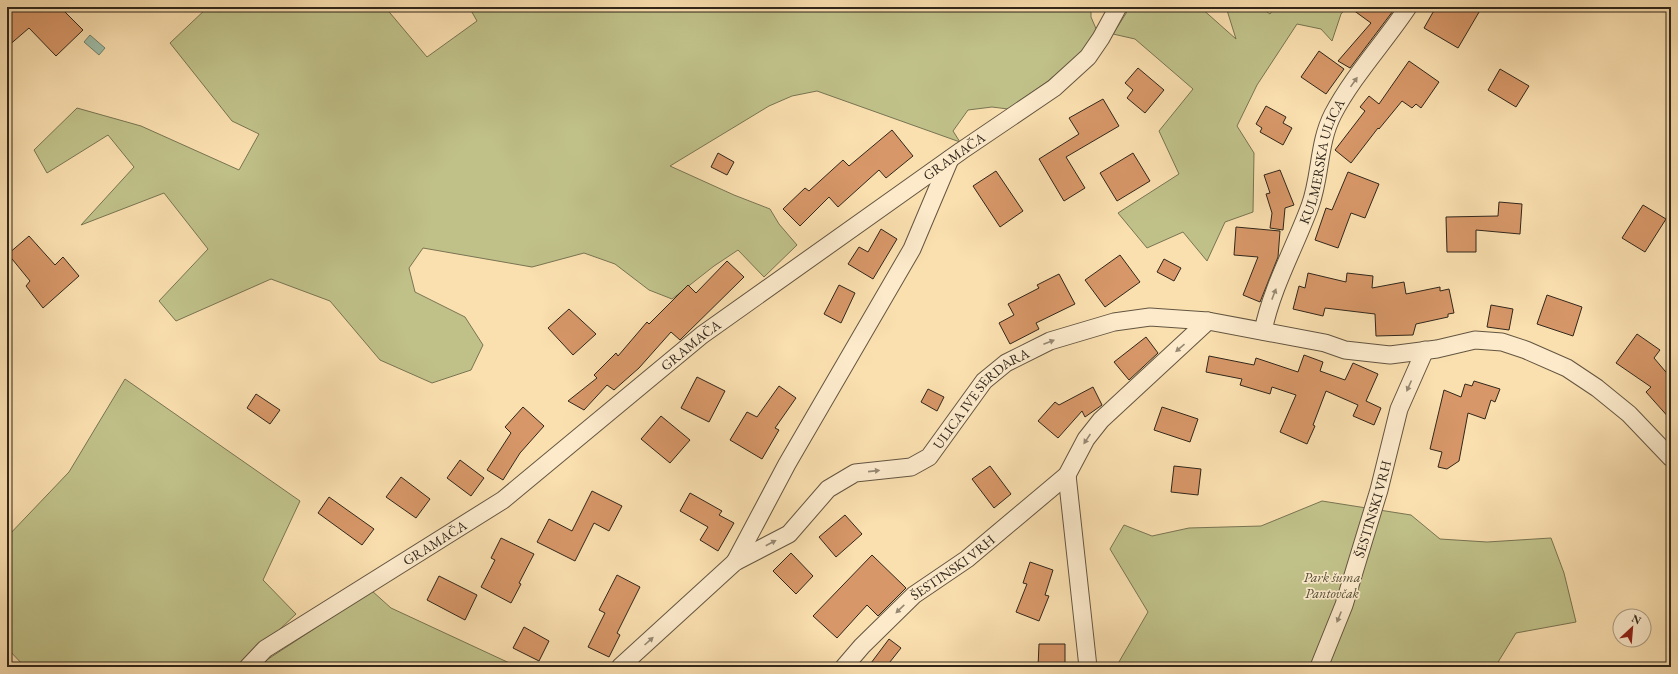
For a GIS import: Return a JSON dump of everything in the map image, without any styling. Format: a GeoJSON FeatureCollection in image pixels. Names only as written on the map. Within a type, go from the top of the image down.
{"type":"FeatureCollection","features":[{"type":"Feature","properties":{"kind":"street","name":"GRAMAČA"},"geometry":{"type":"LineString","coordinates":[[248,667],[265,648],[503,500],[702,335],[950,159],[1013,118],[1069,77],[1095,47],[1118,7]]}},
{"type":"Feature","properties":{"kind":"street","name":"KULMERSKA ULICA"},"geometry":{"type":"LineString","coordinates":[[1263,331],[1276,289],[1310,205],[1323,143],[1332,116],[1357,77],[1408,7]]}},
{"type":"Feature","properties":{"kind":"street","name":"ULICA IVE SERDARA"},"geometry":{"type":"LineString","coordinates":[[735,562],[787,464],[912,249],[950,159]]}},
{"type":"Feature","properties":{"kind":"street","name":"ULICA IVE SERDARA"},"geometry":{"type":"LineString","coordinates":[[620,667],[735,562],[789,534],[828,489],[844,478],[855,473],[911,467],[929,457],[984,381],[996,370],[1024,353],[1050,340],[1114,322],[1150,317],[1208,321],[1263,331]]}},
{"type":"Feature","properties":{"kind":"street","name":"ŠESTINSKI VRH"},"geometry":{"type":"LineString","coordinates":[[844,667],[862,646],[914,595],[968,559],[1067,475],[1086,440],[1101,420],[1208,321]]}},
{"type":"Feature","properties":{"kind":"street"},"geometry":{"type":"LineString","coordinates":[[1263,331],[1325,343],[1345,350],[1390,355],[1475,340],[1502,342],[1526,350],[1567,368],[1597,388],[1629,414],[1671,458]]}},
{"type":"Feature","properties":{"kind":"street","name":"ŠESTINSKI VRH"},"geometry":{"type":"LineString","coordinates":[[1320,667],[1344,605],[1379,490],[1399,409],[1425,350]]}},
{"type":"Feature","properties":{"kind":"street"},"geometry":{"type":"LineString","coordinates":[[1067,475],[1088,667]]}},
{"type":"Feature","properties":{"kind":"green space"},"geometry":{"type":"Polygon","coordinates":[[[208,7],[385,7],[427,57],[477,21],[469,7],[1091,7],[1091,17],[1097,31],[1079,55],[1048,81],[1008,109],[992,107],[968,110],[953,131],[960,142],[817,91],[792,96],[769,106],[670,166],[734,195],[770,209],[779,224],[797,245],[764,277],[738,250],[714,266],[672,299],[649,290],[615,264],[584,253],[532,267],[423,248],[409,268],[415,292],[465,317],[483,345],[471,370],[432,383],[380,360],[330,301],[271,279],[176,321],[159,301],[208,249],[164,193],[81,225],[134,167],[108,135],[47,173],[34,150],[77,108],[141,126],[239,170],[259,134],[232,121],[170,43],[208,7]]]}},
{"type":"Feature","properties":{"kind":"green space"},"geometry":{"type":"Polygon","coordinates":[[[1130,7],[1200,7],[1236,39],[1226,7],[1260,7],[1270,14],[1275,7],[1347,7],[1341,14],[1332,41],[1321,29],[1297,24],[1257,85],[1237,126],[1254,153],[1253,212],[1225,222],[1207,261],[1183,232],[1147,248],[1118,213],[1179,174],[1159,131],[1193,89],[1135,39],[1113,34],[1130,7]]]}},
{"type":"Feature","properties":{"kind":"green space"},"geometry":{"type":"Polygon","coordinates":[[[125,379],[300,501],[263,580],[296,614],[240,667],[25,667],[7,648],[7,537],[69,472],[125,379]]]}},
{"type":"Feature","properties":{"kind":"green space","name":"Park šuma Pantovčak"},"geometry":{"type":"Polygon","coordinates":[[[1322,501],[1411,515],[1440,539],[1487,542],[1551,538],[1564,573],[1576,622],[1516,633],[1495,667],[1116,667],[1148,612],[1110,549],[1124,525],[1152,536],[1189,528],[1261,526],[1322,501]]]}},
{"type":"Feature","properties":{"kind":"green space"},"geometry":{"type":"Polygon","coordinates":[[[372,591],[391,608],[518,667],[259,667],[265,661],[372,591]]]}},
{"type":"Feature","properties":{"kind":"shaded area"},"geometry":{"type":"Polygon","coordinates":[[[90,35],[105,48],[99,55],[84,42],[90,35]]]}},
{"type":"Feature","properties":{"kind":"building"},"geometry":{"type":"Polygon","coordinates":[[[7,7],[60,7],[83,30],[56,56],[29,28],[7,47],[7,7]]]}},
{"type":"Feature","properties":{"kind":"building"},"geometry":{"type":"Polygon","coordinates":[[[1349,7],[1396,7],[1350,68],[1338,61],[1371,23],[1349,7]]]}},
{"type":"Feature","properties":{"kind":"building"},"geometry":{"type":"Polygon","coordinates":[[[1436,7],[1482,7],[1458,48],[1424,28],[1436,7]]]}},
{"type":"Feature","properties":{"kind":"building"},"geometry":{"type":"Polygon","coordinates":[[[1319,51],[1344,69],[1326,94],[1301,77],[1319,51]]]}},
{"type":"Feature","properties":{"kind":"building"},"geometry":{"type":"Polygon","coordinates":[[[1409,61],[1439,82],[1421,108],[1416,104],[1412,108],[1402,101],[1379,129],[1378,128],[1351,163],[1335,150],[1365,111],[1360,107],[1369,96],[1379,104],[1409,61]]]}},
{"type":"Feature","properties":{"kind":"building"},"geometry":{"type":"Polygon","coordinates":[[[1138,68],[1164,90],[1145,113],[1127,98],[1133,90],[1125,83],[1138,68]]]}},
{"type":"Feature","properties":{"kind":"building"},"geometry":{"type":"Polygon","coordinates":[[[1500,69],[1529,86],[1516,107],[1488,90],[1500,69]]]}},
{"type":"Feature","properties":{"kind":"building"},"geometry":{"type":"Polygon","coordinates":[[[1103,99],[1119,126],[1066,157],[1085,188],[1064,201],[1039,159],[1079,134],[1069,118],[1103,99]]]}},
{"type":"Feature","properties":{"kind":"building"},"geometry":{"type":"Polygon","coordinates":[[[1266,106],[1286,117],[1283,123],[1292,128],[1283,145],[1260,132],[1262,128],[1256,124],[1266,106]]]}},
{"type":"Feature","properties":{"kind":"building"},"geometry":{"type":"Polygon","coordinates":[[[892,130],[913,156],[886,178],[879,170],[838,207],[829,197],[800,226],[783,209],[805,188],[809,191],[843,160],[849,166],[892,130]]]}},
{"type":"Feature","properties":{"kind":"building"},"geometry":{"type":"Polygon","coordinates":[[[718,153],[734,162],[727,175],[711,167],[718,153]]]}},
{"type":"Feature","properties":{"kind":"building"},"geometry":{"type":"Polygon","coordinates":[[[1133,153],[1150,181],[1117,201],[1100,173],[1133,153]]]}},
{"type":"Feature","properties":{"kind":"building"},"geometry":{"type":"Polygon","coordinates":[[[1280,170],[1294,205],[1285,208],[1283,230],[1270,228],[1272,213],[1266,194],[1270,193],[1264,175],[1280,170]]]}},
{"type":"Feature","properties":{"kind":"building"},"geometry":{"type":"Polygon","coordinates":[[[996,171],[1023,211],[1000,227],[973,186],[996,171]]]}},
{"type":"Feature","properties":{"kind":"building"},"geometry":{"type":"Polygon","coordinates":[[[1348,172],[1379,184],[1365,218],[1351,213],[1338,248],[1315,240],[1326,208],[1332,210],[1348,172]]]}},
{"type":"Feature","properties":{"kind":"building"},"geometry":{"type":"Polygon","coordinates":[[[1499,202],[1522,204],[1520,234],[1476,230],[1476,252],[1447,252],[1446,217],[1498,216],[1499,202]]]}},
{"type":"Feature","properties":{"kind":"building"},"geometry":{"type":"Polygon","coordinates":[[[1643,205],[1666,219],[1645,252],[1622,238],[1643,205]]]}},
{"type":"Feature","properties":{"kind":"building"},"geometry":{"type":"Polygon","coordinates":[[[1236,227],[1280,231],[1278,257],[1260,302],[1243,295],[1258,257],[1234,255],[1236,227]]]}},
{"type":"Feature","properties":{"kind":"building"},"geometry":{"type":"Polygon","coordinates":[[[881,229],[897,239],[873,279],[848,264],[859,247],[868,252],[881,229]]]}},
{"type":"Feature","properties":{"kind":"building"},"geometry":{"type":"Polygon","coordinates":[[[29,236],[55,265],[63,257],[79,276],[43,308],[26,286],[30,281],[8,254],[29,236]]]}},
{"type":"Feature","properties":{"kind":"building"},"geometry":{"type":"Polygon","coordinates":[[[1120,255],[1140,282],[1105,307],[1085,280],[1120,255]]]}},
{"type":"Feature","properties":{"kind":"building"},"geometry":{"type":"Polygon","coordinates":[[[1164,259],[1181,268],[1174,281],[1157,272],[1164,259]]]}},
{"type":"Feature","properties":{"kind":"building"},"geometry":{"type":"Polygon","coordinates":[[[727,261],[744,277],[680,340],[671,332],[639,368],[614,390],[607,385],[584,410],[568,401],[597,378],[594,375],[616,353],[618,356],[647,322],[649,324],[688,285],[696,293],[727,261]]]}},
{"type":"Feature","properties":{"kind":"building"},"geometry":{"type":"Polygon","coordinates":[[[1308,273],[1346,282],[1347,273],[1373,276],[1372,288],[1404,282],[1406,294],[1440,287],[1440,291],[1449,289],[1454,313],[1448,314],[1448,317],[1416,324],[1413,335],[1376,336],[1375,314],[1325,308],[1323,316],[1293,309],[1299,286],[1305,288],[1308,273]]]}},
{"type":"Feature","properties":{"kind":"building"},"geometry":{"type":"Polygon","coordinates":[[[1059,274],[1075,304],[1036,323],[1039,329],[1010,344],[999,323],[1014,315],[1008,304],[1039,288],[1037,285],[1059,274]]]}},
{"type":"Feature","properties":{"kind":"building"},"geometry":{"type":"Polygon","coordinates":[[[839,285],[855,293],[841,323],[824,314],[839,285]]]}},
{"type":"Feature","properties":{"kind":"building"},"geometry":{"type":"Polygon","coordinates":[[[1547,295],[1582,307],[1573,336],[1537,324],[1547,295]]]}},
{"type":"Feature","properties":{"kind":"building"},"geometry":{"type":"Polygon","coordinates":[[[1491,305],[1513,309],[1509,330],[1487,327],[1491,305]]]}},
{"type":"Feature","properties":{"kind":"building"},"geometry":{"type":"Polygon","coordinates":[[[569,309],[596,334],[573,355],[548,328],[569,309]]]}},
{"type":"Feature","properties":{"kind":"building"},"geometry":{"type":"Polygon","coordinates":[[[1637,334],[1660,350],[1654,358],[1671,378],[1671,420],[1646,392],[1651,387],[1616,363],[1637,334]]]}},
{"type":"Feature","properties":{"kind":"building"},"geometry":{"type":"Polygon","coordinates":[[[1146,337],[1158,353],[1129,380],[1114,362],[1146,337]]]}},
{"type":"Feature","properties":{"kind":"building"},"geometry":{"type":"Polygon","coordinates":[[[1304,355],[1323,362],[1320,371],[1345,380],[1353,363],[1378,374],[1366,401],[1381,408],[1374,425],[1353,416],[1358,405],[1326,391],[1313,425],[1315,426],[1307,444],[1280,432],[1296,395],[1272,387],[1270,394],[1240,385],[1242,379],[1206,372],[1209,356],[1254,365],[1256,358],[1298,372],[1304,355]]]}},
{"type":"Feature","properties":{"kind":"building"},"geometry":{"type":"Polygon","coordinates":[[[697,377],[725,391],[709,422],[681,408],[697,377]]]}},
{"type":"Feature","properties":{"kind":"building"},"geometry":{"type":"Polygon","coordinates":[[[1474,381],[1500,389],[1495,402],[1491,400],[1485,419],[1468,413],[1459,461],[1447,469],[1438,467],[1442,452],[1430,449],[1444,390],[1461,397],[1465,384],[1472,386],[1474,381]]]}},
{"type":"Feature","properties":{"kind":"building"},"geometry":{"type":"Polygon","coordinates":[[[779,386],[796,398],[775,428],[779,430],[762,459],[730,440],[747,412],[757,417],[779,386]]]}},
{"type":"Feature","properties":{"kind":"building"},"geometry":{"type":"Polygon","coordinates":[[[1093,387],[1102,405],[1085,417],[1082,411],[1058,438],[1038,421],[1055,402],[1059,405],[1093,387]]]}},
{"type":"Feature","properties":{"kind":"building"},"geometry":{"type":"Polygon","coordinates":[[[928,389],[944,397],[937,411],[921,402],[928,389]]]}},
{"type":"Feature","properties":{"kind":"building"},"geometry":{"type":"Polygon","coordinates":[[[256,394],[280,410],[270,424],[247,408],[256,394]]]}},
{"type":"Feature","properties":{"kind":"building"},"geometry":{"type":"Polygon","coordinates":[[[523,407],[544,426],[520,453],[503,480],[487,470],[511,433],[505,427],[523,407]]]}},
{"type":"Feature","properties":{"kind":"building"},"geometry":{"type":"Polygon","coordinates":[[[1162,407],[1198,419],[1190,442],[1154,430],[1162,407]]]}},
{"type":"Feature","properties":{"kind":"building"},"geometry":{"type":"Polygon","coordinates":[[[661,416],[690,440],[670,463],[641,439],[661,416]]]}},
{"type":"Feature","properties":{"kind":"building"},"geometry":{"type":"Polygon","coordinates":[[[460,460],[484,478],[471,496],[447,478],[460,460]]]}},
{"type":"Feature","properties":{"kind":"building"},"geometry":{"type":"Polygon","coordinates":[[[990,466],[1011,494],[994,508],[972,479],[990,466]]]}},
{"type":"Feature","properties":{"kind":"building"},"geometry":{"type":"Polygon","coordinates":[[[1174,466],[1201,469],[1198,495],[1171,492],[1174,466]]]}},
{"type":"Feature","properties":{"kind":"building"},"geometry":{"type":"Polygon","coordinates":[[[401,477],[430,499],[416,518],[386,497],[401,477]]]}},
{"type":"Feature","properties":{"kind":"building"},"geometry":{"type":"Polygon","coordinates":[[[592,491],[622,506],[609,531],[594,523],[575,561],[537,542],[549,519],[572,531],[592,491]]]}},
{"type":"Feature","properties":{"kind":"building"},"geometry":{"type":"Polygon","coordinates":[[[690,493],[722,511],[719,515],[734,523],[718,551],[700,540],[708,527],[680,511],[690,493]]]}},
{"type":"Feature","properties":{"kind":"building"},"geometry":{"type":"Polygon","coordinates":[[[329,497],[374,529],[362,545],[318,513],[329,497]]]}},
{"type":"Feature","properties":{"kind":"building"},"geometry":{"type":"Polygon","coordinates":[[[845,515],[862,534],[836,557],[819,537],[845,515]]]}},
{"type":"Feature","properties":{"kind":"building"},"geometry":{"type":"Polygon","coordinates":[[[501,538],[534,554],[519,583],[521,584],[511,603],[481,587],[495,560],[491,558],[501,538]]]}},
{"type":"Feature","properties":{"kind":"building"},"geometry":{"type":"Polygon","coordinates":[[[791,553],[813,576],[796,594],[773,571],[791,553]]]}},
{"type":"Feature","properties":{"kind":"building"},"geometry":{"type":"Polygon","coordinates":[[[872,555],[906,588],[878,616],[867,605],[837,638],[813,616],[872,555]]]}},
{"type":"Feature","properties":{"kind":"building"},"geometry":{"type":"Polygon","coordinates":[[[1030,562],[1053,570],[1045,595],[1049,596],[1039,621],[1016,612],[1027,584],[1023,583],[1030,562]]]}},
{"type":"Feature","properties":{"kind":"building"},"geometry":{"type":"Polygon","coordinates":[[[617,575],[640,587],[617,633],[620,635],[609,657],[588,647],[605,613],[599,610],[617,575]]]}},
{"type":"Feature","properties":{"kind":"building"},"geometry":{"type":"Polygon","coordinates":[[[439,576],[477,595],[465,620],[427,600],[439,576]]]}},
{"type":"Feature","properties":{"kind":"building"},"geometry":{"type":"Polygon","coordinates":[[[524,627],[549,641],[539,661],[513,648],[524,627]]]}},
{"type":"Feature","properties":{"kind":"building"},"geometry":{"type":"Polygon","coordinates":[[[889,639],[901,648],[886,667],[868,667],[889,639]]]}},
{"type":"Feature","properties":{"kind":"building"},"geometry":{"type":"Polygon","coordinates":[[[1039,644],[1065,644],[1065,667],[1038,667],[1039,644]]]}}]}
